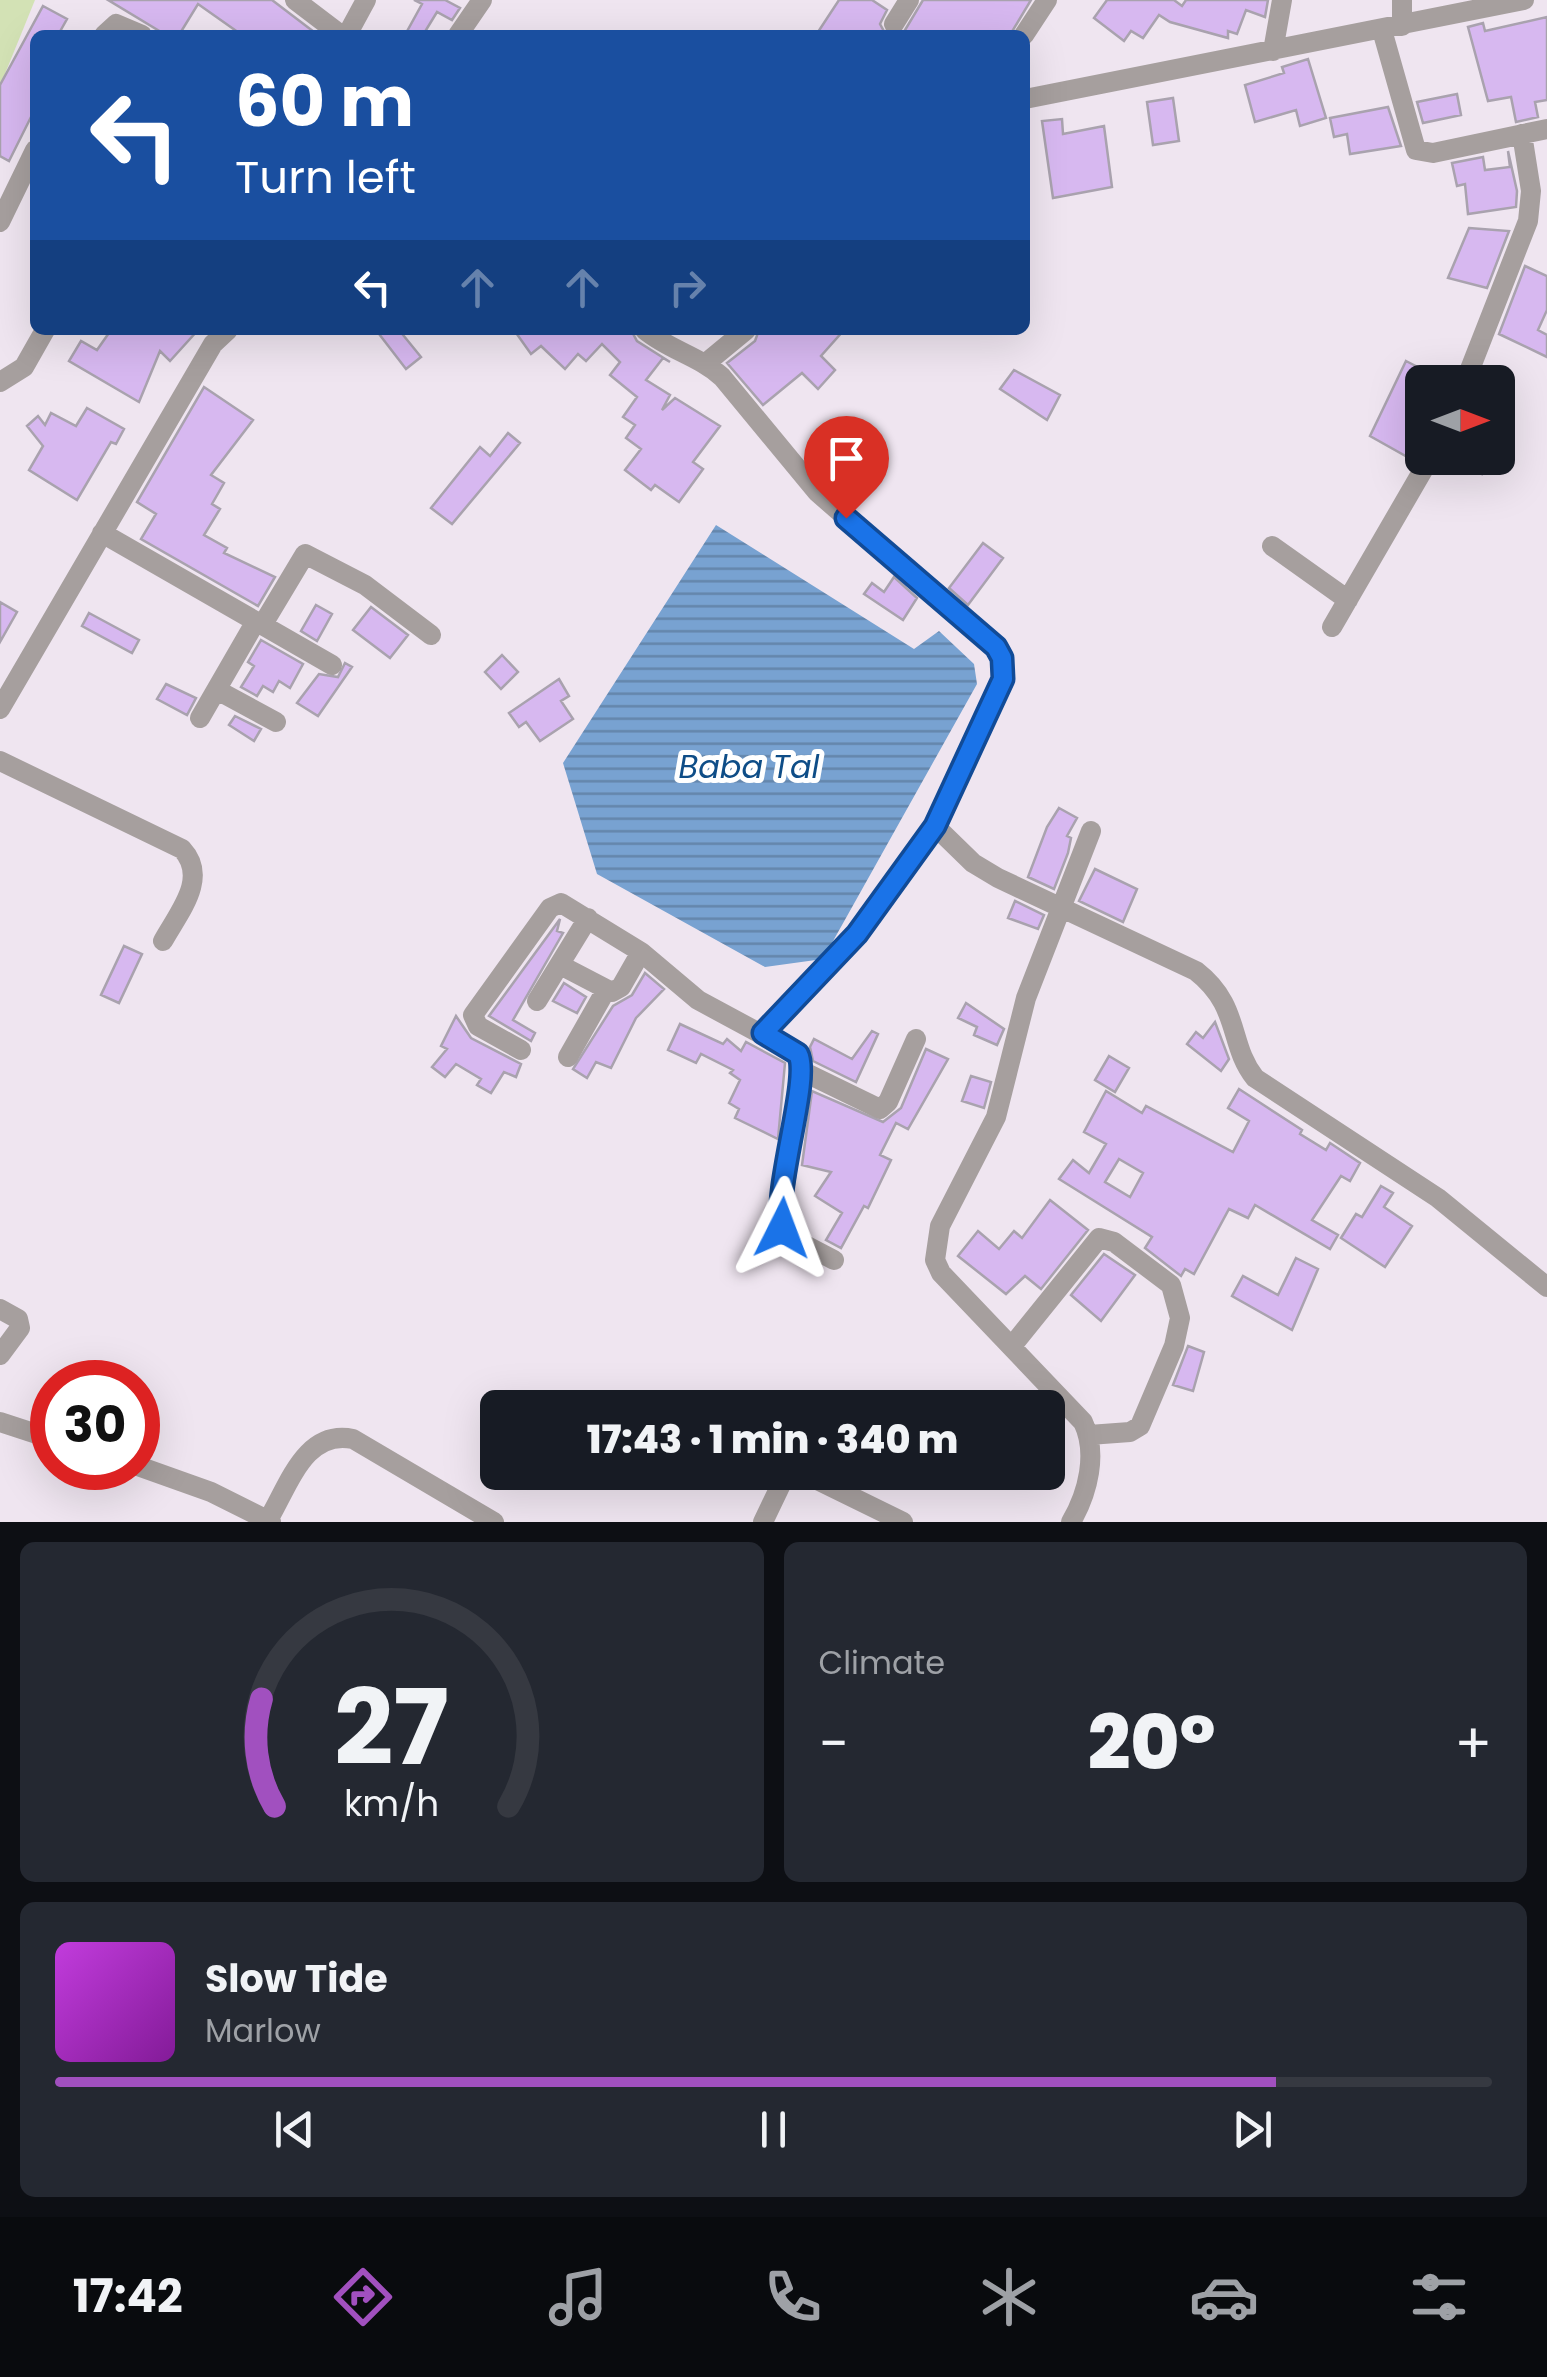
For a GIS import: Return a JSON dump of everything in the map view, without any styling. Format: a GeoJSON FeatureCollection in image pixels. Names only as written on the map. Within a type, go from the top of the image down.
{"type":"FeatureCollection","features":[{"type":"Feature","properties":{"kind":"street"},"geometry":{"type":"LineString","coordinates":[[295,0],[337,30]]}},
{"type":"Feature","properties":{"kind":"street"},"geometry":{"type":"LineString","coordinates":[[347,30],[366,0]]}},
{"type":"Feature","properties":{"kind":"street"},"geometry":{"type":"LineString","coordinates":[[461,30],[482,0]]}},
{"type":"Feature","properties":{"kind":"street"},"geometry":{"type":"LineString","coordinates":[[894,24],[910,0]]}},
{"type":"Feature","properties":{"kind":"street"},"geometry":{"type":"LineString","coordinates":[[1027,30],[1047,0]]}},
{"type":"Feature","properties":{"kind":"street"},"geometry":{"type":"LineString","coordinates":[[1273,50],[1282,0]]}},
{"type":"Feature","properties":{"kind":"street"},"geometry":{"type":"LineString","coordinates":[[1402,0],[1392,28],[1416,150],[1432,153],[1547,129]]}},
{"type":"Feature","properties":{"kind":"street"},"geometry":{"type":"LineString","coordinates":[[1030,98],[1524,0]]}},
{"type":"Feature","properties":{"kind":"street"},"geometry":{"type":"LineString","coordinates":[[1472,365],[1528,220],[1530,191],[1522,134]]}},
{"type":"Feature","properties":{"kind":"street"},"geometry":{"type":"LineString","coordinates":[[0,222],[30,160]]}},
{"type":"Feature","properties":{"kind":"street"},"geometry":{"type":"LineString","coordinates":[[0,382],[24,366],[42,335]]}},
{"type":"Feature","properties":{"kind":"street"},"geometry":{"type":"LineString","coordinates":[[0,710],[212,344],[222,335]]}},
{"type":"Feature","properties":{"kind":"street"},"geometry":{"type":"LineString","coordinates":[[653,335],[676,351],[706,362],[737,393],[778,450],[817,492],[974,628],[1002,658],[1003,679],[935,826],[857,934],[763,1033]]}},
{"type":"Feature","properties":{"kind":"street"},"geometry":{"type":"LineString","coordinates":[[706,362],[740,335]]}},
{"type":"Feature","properties":{"kind":"street"},"geometry":{"type":"LineString","coordinates":[[1332,627],[1420,475]]}},
{"type":"Feature","properties":{"kind":"street"},"geometry":{"type":"LineString","coordinates":[[102,533],[332,665]]}},
{"type":"Feature","properties":{"kind":"street"},"geometry":{"type":"LineString","coordinates":[[1272,546],[1348,600]]}},
{"type":"Feature","properties":{"kind":"street"},"geometry":{"type":"LineString","coordinates":[[200,718],[305,554],[365,586],[431,635]]}},
{"type":"Feature","properties":{"kind":"street"},"geometry":{"type":"LineString","coordinates":[[216,690],[276,722]]}},
{"type":"Feature","properties":{"kind":"street"},"geometry":{"type":"LineString","coordinates":[[0,761],[182,848],[191,859],[193,885],[162,941]]}},
{"type":"Feature","properties":{"kind":"street"},"geometry":{"type":"LineString","coordinates":[[935,826],[973,864],[1196,970],[1220,994],[1237,1030],[1247,1068],[1255,1078],[1438,1198],[1547,1287]]}},
{"type":"Feature","properties":{"kind":"street"},"geometry":{"type":"LineString","coordinates":[[1071,1522],[1087,1485],[1089,1436],[1083,1422],[941,1272],[935,1244],[940,1226],[996,1117],[1026,998],[1091,831]]}},
{"type":"Feature","properties":{"kind":"street"},"geometry":{"type":"LineString","coordinates":[[521,1050],[473,1021],[476,1010],[550,908],[561,903],[641,952],[698,1000],[798,1054],[802,1071],[793,1110],[780,1220],[788,1236],[834,1260]]}},
{"type":"Feature","properties":{"kind":"street"},"geometry":{"type":"LineString","coordinates":[[536,1001],[562,966],[588,918]]}},
{"type":"Feature","properties":{"kind":"street"},"geometry":{"type":"LineString","coordinates":[[562,966],[606,990],[621,987],[641,952]]}},
{"type":"Feature","properties":{"kind":"street"},"geometry":{"type":"LineString","coordinates":[[568,1056],[606,990]]}},
{"type":"Feature","properties":{"kind":"street"},"geometry":{"type":"LineString","coordinates":[[802,1071],[880,1109],[888,1102],[916,1039]]}},
{"type":"Feature","properties":{"kind":"street"},"geometry":{"type":"LineString","coordinates":[[1012,1346],[1099,1238],[1114,1242],[1171,1285],[1180,1318],[1174,1346],[1148,1415],[1130,1432],[1089,1436]]}},
{"type":"Feature","properties":{"kind":"street"},"geometry":{"type":"LineString","coordinates":[[0,1309],[18,1319],[20,1328],[0,1355]]}},
{"type":"Feature","properties":{"kind":"street"},"geometry":{"type":"LineString","coordinates":[[0,1422],[30,1432]]}},
{"type":"Feature","properties":{"kind":"street"},"geometry":{"type":"LineString","coordinates":[[160,1474],[211,1492],[270,1521],[312,1445],[338,1436],[353,1439],[494,1522]]}},
{"type":"Feature","properties":{"kind":"street"},"geometry":{"type":"LineString","coordinates":[[763,1522],[778,1490]]}},
{"type":"Feature","properties":{"kind":"street"},"geometry":{"type":"LineString","coordinates":[[838,1490],[903,1522]]}},
{"type":"Feature","properties":{"kind":"green space"},"geometry":{"type":"Polygon","coordinates":[[[0,0],[35,0],[0,86],[0,0]]]}},
{"type":"Feature","properties":{"kind":"water","name":"Baba Tal"},"geometry":{"type":"Polygon","coordinates":[[[716,525],[914,649],[939,631],[974,664],[977,684],[823,959],[765,967],[597,874],[563,763],[716,525]]]}},
{"type":"Feature","properties":{"kind":"building"},"geometry":{"type":"Polygon","coordinates":[[[108,0],[272,0],[311,30],[235,30],[198,4],[182,30],[158,30],[108,0]]]}},
{"type":"Feature","properties":{"kind":"building"},"geometry":{"type":"Polygon","coordinates":[[[414,0],[445,0],[460,8],[452,20],[437,12],[426,30],[408,30],[422,4],[414,0]]]}},
{"type":"Feature","properties":{"kind":"building"},"geometry":{"type":"Polygon","coordinates":[[[839,0],[872,0],[887,10],[880,24],[883,30],[819,30],[839,0]]]}},
{"type":"Feature","properties":{"kind":"building"},"geometry":{"type":"Polygon","coordinates":[[[923,0],[1031,0],[1013,30],[905,30],[923,0]]]}},
{"type":"Feature","properties":{"kind":"building"},"geometry":{"type":"Polygon","coordinates":[[[1107,0],[1174,0],[1182,6],[1186,0],[1268,0],[1265,17],[1246,10],[1237,34],[1228,31],[1228,38],[1170,22],[1159,15],[1143,38],[1131,31],[1124,41],[1094,18],[1107,0]]]}},
{"type":"Feature","properties":{"kind":"building"},"geometry":{"type":"Polygon","coordinates":[[[43,6],[67,19],[61,30],[30,30],[30,119],[9,161],[0,156],[0,85],[43,6]]]}},
{"type":"Feature","properties":{"kind":"building"},"geometry":{"type":"Polygon","coordinates":[[[1547,17],[1547,100],[1535,102],[1538,117],[1516,122],[1511,97],[1488,101],[1468,27],[1483,23],[1485,31],[1547,17]]]}},
{"type":"Feature","properties":{"kind":"building"},"geometry":{"type":"Polygon","coordinates":[[[1308,59],[1326,118],[1300,126],[1296,110],[1255,122],[1245,85],[1284,73],[1282,67],[1308,59]]]}},
{"type":"Feature","properties":{"kind":"building"},"geometry":{"type":"Polygon","coordinates":[[[1457,94],[1461,115],[1423,123],[1417,102],[1457,94]]]}},
{"type":"Feature","properties":{"kind":"building"},"geometry":{"type":"Polygon","coordinates":[[[1173,98],[1179,141],[1153,145],[1147,102],[1173,98]]]}},
{"type":"Feature","properties":{"kind":"building"},"geometry":{"type":"Polygon","coordinates":[[[1388,107],[1401,146],[1350,154],[1347,134],[1334,137],[1330,118],[1388,107]]]}},
{"type":"Feature","properties":{"kind":"building"},"geometry":{"type":"Polygon","coordinates":[[[1062,119],[1063,134],[1104,126],[1112,187],[1053,198],[1042,121],[1062,119]]]}},
{"type":"Feature","properties":{"kind":"building"},"geometry":{"type":"Polygon","coordinates":[[[1508,151],[1517,191],[1516,207],[1468,214],[1465,184],[1457,186],[1452,163],[1483,157],[1485,170],[1510,167],[1508,151]]]}},
{"type":"Feature","properties":{"kind":"building"},"geometry":{"type":"Polygon","coordinates":[[[1469,228],[1509,231],[1487,288],[1448,278],[1469,228]]]}},
{"type":"Feature","properties":{"kind":"building"},"geometry":{"type":"Polygon","coordinates":[[[1525,266],[1547,276],[1547,310],[1538,330],[1547,335],[1547,357],[1499,334],[1525,266]]]}},
{"type":"Feature","properties":{"kind":"building"},"geometry":{"type":"Polygon","coordinates":[[[108,335],[193,335],[170,361],[160,351],[139,402],[69,361],[81,341],[97,350],[108,335]]]}},
{"type":"Feature","properties":{"kind":"building"},"geometry":{"type":"Polygon","coordinates":[[[380,335],[403,335],[421,357],[406,369],[380,335]]]}},
{"type":"Feature","properties":{"kind":"building"},"geometry":{"type":"Polygon","coordinates":[[[518,335],[634,335],[670,362],[663,358],[646,380],[670,395],[662,410],[675,398],[720,426],[693,462],[703,469],[679,502],[655,485],[651,490],[625,470],[641,449],[626,438],[635,425],[623,417],[637,397],[610,375],[620,362],[602,344],[586,361],[578,354],[565,369],[541,346],[531,354],[518,335]]]}},
{"type":"Feature","properties":{"kind":"building"},"geometry":{"type":"Polygon","coordinates":[[[757,335],[840,335],[821,356],[835,370],[818,389],[802,373],[763,405],[727,363],[757,335]]]}},
{"type":"Feature","properties":{"kind":"building"},"geometry":{"type":"Polygon","coordinates":[[[1406,361],[1414,365],[1405,365],[1405,456],[1370,436],[1406,361]]]}},
{"type":"Feature","properties":{"kind":"building"},"geometry":{"type":"Polygon","coordinates":[[[1014,370],[1060,395],[1047,420],[1000,389],[1014,370]]]}},
{"type":"Feature","properties":{"kind":"building"},"geometry":{"type":"Polygon","coordinates":[[[204,387],[253,420],[211,475],[224,483],[212,504],[220,509],[204,535],[227,548],[224,553],[275,577],[258,606],[141,539],[156,514],[137,502],[204,387]]]}},
{"type":"Feature","properties":{"kind":"building"},"geometry":{"type":"Polygon","coordinates":[[[87,408],[124,429],[116,444],[111,442],[77,500],[29,470],[43,446],[27,426],[38,416],[45,425],[51,413],[76,426],[87,408]]]}},
{"type":"Feature","properties":{"kind":"building"},"geometry":{"type":"Polygon","coordinates":[[[508,433],[520,443],[452,524],[431,508],[480,447],[490,456],[508,433]]]}},
{"type":"Feature","properties":{"kind":"building"},"geometry":{"type":"Polygon","coordinates":[[[983,543],[1003,558],[968,605],[949,588],[983,543]]]}},
{"type":"Feature","properties":{"kind":"building"},"geometry":{"type":"Polygon","coordinates":[[[894,577],[917,598],[903,620],[864,594],[872,583],[884,592],[894,577]]]}},
{"type":"Feature","properties":{"kind":"building"},"geometry":{"type":"Polygon","coordinates":[[[0,602],[17,612],[0,642],[0,602]]]}},
{"type":"Feature","properties":{"kind":"building"},"geometry":{"type":"Polygon","coordinates":[[[316,605],[332,614],[317,641],[301,631],[316,605]]]}},
{"type":"Feature","properties":{"kind":"building"},"geometry":{"type":"Polygon","coordinates":[[[371,607],[408,635],[390,658],[353,630],[371,607]]]}},
{"type":"Feature","properties":{"kind":"building"},"geometry":{"type":"Polygon","coordinates":[[[89,613],[139,640],[132,653],[82,626],[89,613]]]}},
{"type":"Feature","properties":{"kind":"building"},"geometry":{"type":"Polygon","coordinates":[[[261,640],[303,664],[290,688],[279,681],[273,692],[263,686],[257,696],[241,687],[254,666],[248,662],[261,640]]]}},
{"type":"Feature","properties":{"kind":"building"},"geometry":{"type":"Polygon","coordinates":[[[502,655],[518,672],[501,689],[485,672],[502,655]]]}},
{"type":"Feature","properties":{"kind":"building"},"geometry":{"type":"Polygon","coordinates":[[[345,663],[352,667],[318,716],[297,703],[319,674],[338,677],[345,663]]]}},
{"type":"Feature","properties":{"kind":"building"},"geometry":{"type":"Polygon","coordinates":[[[559,679],[569,696],[561,701],[573,719],[540,741],[526,722],[519,727],[509,713],[559,679]]]}},
{"type":"Feature","properties":{"kind":"building"},"geometry":{"type":"Polygon","coordinates":[[[166,684],[196,698],[187,715],[157,699],[166,684]]]}},
{"type":"Feature","properties":{"kind":"building"},"geometry":{"type":"Polygon","coordinates":[[[235,716],[261,729],[254,741],[229,725],[235,716]]]}},
{"type":"Feature","properties":{"kind":"building"},"geometry":{"type":"Polygon","coordinates":[[[1059,808],[1077,818],[1067,836],[1071,838],[1068,853],[1054,889],[1028,877],[1047,827],[1059,808]]]}},
{"type":"Feature","properties":{"kind":"building"},"geometry":{"type":"Polygon","coordinates":[[[1095,869],[1137,889],[1123,922],[1079,901],[1095,869]]]}},
{"type":"Feature","properties":{"kind":"building"},"geometry":{"type":"Polygon","coordinates":[[[1015,901],[1044,915],[1038,929],[1008,918],[1015,901]]]}},
{"type":"Feature","properties":{"kind":"building"},"geometry":{"type":"Polygon","coordinates":[[[560,919],[557,931],[563,933],[513,1020],[535,1033],[531,1041],[489,1016],[560,919]]]}},
{"type":"Feature","properties":{"kind":"building"},"geometry":{"type":"Polygon","coordinates":[[[124,946],[142,954],[119,1003],[101,995],[124,946]]]}},
{"type":"Feature","properties":{"kind":"building"},"geometry":{"type":"Polygon","coordinates":[[[645,973],[664,989],[636,1018],[611,1068],[596,1062],[587,1078],[573,1069],[613,1006],[632,995],[645,973]]]}},
{"type":"Feature","properties":{"kind":"building"},"geometry":{"type":"Polygon","coordinates":[[[564,983],[586,997],[577,1013],[553,1001],[564,983]]]}},
{"type":"Feature","properties":{"kind":"building"},"geometry":{"type":"Polygon","coordinates":[[[966,1003],[1004,1029],[997,1045],[974,1035],[977,1027],[958,1018],[966,1003]]]}},
{"type":"Feature","properties":{"kind":"building"},"geometry":{"type":"Polygon","coordinates":[[[456,1016],[471,1038],[521,1064],[516,1077],[504,1072],[491,1093],[477,1085],[481,1079],[456,1064],[445,1077],[432,1067],[447,1049],[441,1046],[456,1016]]]}},
{"type":"Feature","properties":{"kind":"building"},"geometry":{"type":"Polygon","coordinates":[[[1215,1022],[1229,1059],[1221,1071],[1187,1044],[1196,1032],[1203,1038],[1215,1022]]]}},
{"type":"Feature","properties":{"kind":"building"},"geometry":{"type":"Polygon","coordinates":[[[680,1024],[723,1044],[727,1039],[741,1051],[746,1042],[785,1063],[778,1139],[735,1118],[739,1109],[729,1103],[740,1080],[730,1073],[733,1070],[701,1054],[696,1063],[668,1050],[680,1024]]]}},
{"type":"Feature","properties":{"kind":"building"},"geometry":{"type":"Polygon","coordinates":[[[872,1031],[878,1034],[856,1082],[813,1061],[810,1047],[814,1039],[852,1059],[872,1031]]]}},
{"type":"Feature","properties":{"kind":"building"},"geometry":{"type":"Polygon","coordinates":[[[926,1049],[948,1059],[908,1129],[896,1123],[880,1155],[891,1160],[868,1208],[864,1206],[841,1248],[826,1240],[842,1213],[815,1196],[831,1172],[802,1165],[812,1091],[883,1122],[901,1108],[926,1049]]]}},
{"type":"Feature","properties":{"kind":"building"},"geometry":{"type":"Polygon","coordinates":[[[1109,1056],[1129,1068],[1115,1092],[1095,1080],[1109,1056]]]}},
{"type":"Feature","properties":{"kind":"building"},"geometry":{"type":"Polygon","coordinates":[[[971,1076],[991,1082],[984,1108],[962,1101],[971,1076]]]}},
{"type":"Feature","properties":{"kind":"building"},"geometry":{"type":"Polygon","coordinates":[[[1239,1089],[1326,1150],[1330,1143],[1360,1163],[1350,1181],[1341,1176],[1312,1220],[1338,1235],[1330,1249],[1255,1205],[1248,1218],[1229,1209],[1194,1274],[1185,1269],[1181,1276],[1145,1248],[1152,1237],[1059,1179],[1073,1160],[1089,1173],[1106,1144],[1084,1132],[1106,1091],[1142,1113],[1146,1106],[1233,1152],[1249,1121],[1228,1108],[1239,1089]],[[1119,1159],[1105,1182],[1130,1197],[1143,1173],[1119,1159]]]}},
{"type":"Feature","properties":{"kind":"building"},"geometry":{"type":"Polygon","coordinates":[[[1381,1186],[1393,1193],[1384,1207],[1412,1226],[1385,1267],[1341,1238],[1356,1214],[1362,1217],[1381,1186]]]}},
{"type":"Feature","properties":{"kind":"building"},"geometry":{"type":"Polygon","coordinates":[[[1050,1200],[1088,1230],[1041,1289],[1025,1276],[1006,1294],[958,1256],[978,1231],[999,1249],[1014,1231],[1022,1238],[1050,1200]]]}},
{"type":"Feature","properties":{"kind":"building"},"geometry":{"type":"Polygon","coordinates":[[[1104,1254],[1135,1275],[1101,1321],[1071,1295],[1104,1254]]]}},
{"type":"Feature","properties":{"kind":"building"},"geometry":{"type":"Polygon","coordinates":[[[1296,1258],[1318,1269],[1292,1330],[1232,1296],[1243,1276],[1278,1295],[1296,1258]]]}},
{"type":"Feature","properties":{"kind":"building"},"geometry":{"type":"Polygon","coordinates":[[[1188,1346],[1204,1352],[1193,1391],[1173,1385],[1188,1346]]]}},
{"type":"Feature","properties":{"kind":"route"},"geometry":{"type":"LineString","coordinates":[[782,1228],[793,1110],[802,1061],[798,1054],[763,1033],[783,1007],[857,934],[935,826],[1003,679],[1004,666],[996,647],[846,518]]}}]}
